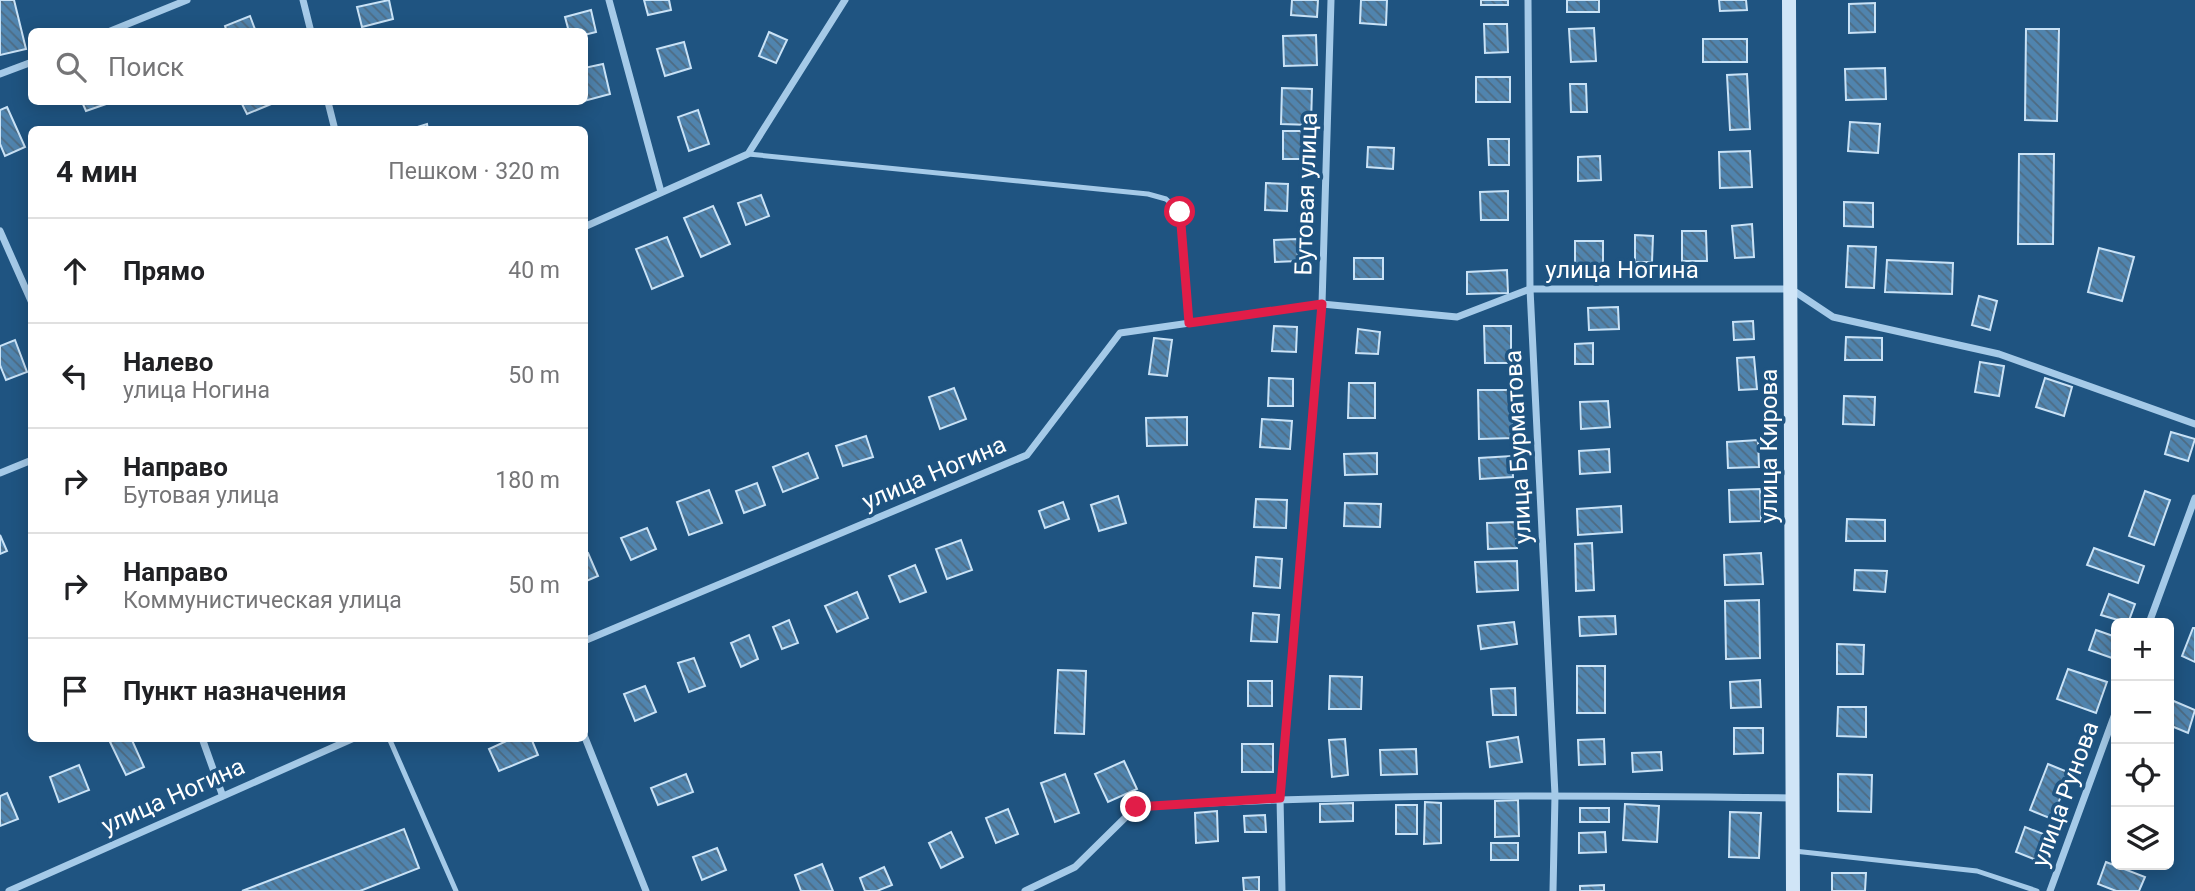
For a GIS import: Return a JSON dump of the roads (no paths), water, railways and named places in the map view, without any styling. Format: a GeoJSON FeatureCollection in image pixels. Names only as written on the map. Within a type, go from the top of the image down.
{"type":"FeatureCollection","features":[{"type":"Feature","properties":{"kind":"main road","name":"улица Кирова"},"geometry":{"type":"LineString","coordinates":[[1789,0],[1793,891]]}},
{"type":"Feature","properties":{"kind":"street"},"geometry":{"type":"LineString","coordinates":[[118,28],[187,0]]}},
{"type":"Feature","properties":{"kind":"street"},"geometry":{"type":"LineString","coordinates":[[303,0],[310,28]]}},
{"type":"Feature","properties":{"kind":"street"},"geometry":{"type":"LineString","coordinates":[[609,0],[661,192]]}},
{"type":"Feature","properties":{"kind":"street"},"geometry":{"type":"LineString","coordinates":[[588,226],[748,154],[845,0]]}},
{"type":"Feature","properties":{"kind":"street","name":"Бутовая улица"},"geometry":{"type":"LineString","coordinates":[[1282,891],[1280,798],[1322,304],[1331,0]]}},
{"type":"Feature","properties":{"kind":"street","name":"улица Бурматова"},"geometry":{"type":"LineString","coordinates":[[1528,0],[1530,289],[1555,794],[1553,891]]}},
{"type":"Feature","properties":{"kind":"street"},"geometry":{"type":"LineString","coordinates":[[0,74],[28,64]]}},
{"type":"Feature","properties":{"kind":"street"},"geometry":{"type":"LineString","coordinates":[[329,105],[334,126]]}},
{"type":"Feature","properties":{"kind":"street"},"geometry":{"type":"LineString","coordinates":[[0,231],[28,294]]}},
{"type":"Feature","properties":{"kind":"street","name":"улица Ногина"},"geometry":{"type":"LineString","coordinates":[[588,639],[1027,455],[1120,333],[1322,304],[1457,317],[1530,289],[1791,289]]}},
{"type":"Feature","properties":{"kind":"street"},"geometry":{"type":"LineString","coordinates":[[1791,289],[1833,317],[1999,354],[2195,424]]}},
{"type":"Feature","properties":{"kind":"street"},"geometry":{"type":"LineString","coordinates":[[0,473],[28,462]]}},
{"type":"Feature","properties":{"kind":"street"},"geometry":{"type":"LineString","coordinates":[[2151,618],[2195,498]]}},
{"type":"Feature","properties":{"kind":"street","name":"улица Рунова"},"geometry":{"type":"LineString","coordinates":[[2050,891],[2111,725]]}},
{"type":"Feature","properties":{"kind":"street"},"geometry":{"type":"LineString","coordinates":[[203,742],[222,794]]}},
{"type":"Feature","properties":{"kind":"street","name":"улица Ногина"},"geometry":{"type":"LineString","coordinates":[[9,891],[222,794],[345,742]]}},
{"type":"Feature","properties":{"kind":"street"},"geometry":{"type":"LineString","coordinates":[[587,742],[646,891]]}},
{"type":"Feature","properties":{"kind":"street"},"geometry":{"type":"LineString","coordinates":[[1025,891],[1075,867],[1136,807],[1280,798],[1555,794],[1792,798]]}},
{"type":"Feature","properties":{"kind":"lane"},"geometry":{"type":"LineString","coordinates":[[748,154],[1148,194],[1166,199],[1180,212],[1189,323]]}},
{"type":"Feature","properties":{"kind":"lane"},"geometry":{"type":"LineString","coordinates":[[391,742],[456,891]]}},
{"type":"Feature","properties":{"kind":"lane"},"geometry":{"type":"LineString","coordinates":[[1794,851],[1977,871],[2037,891]]}}]}
